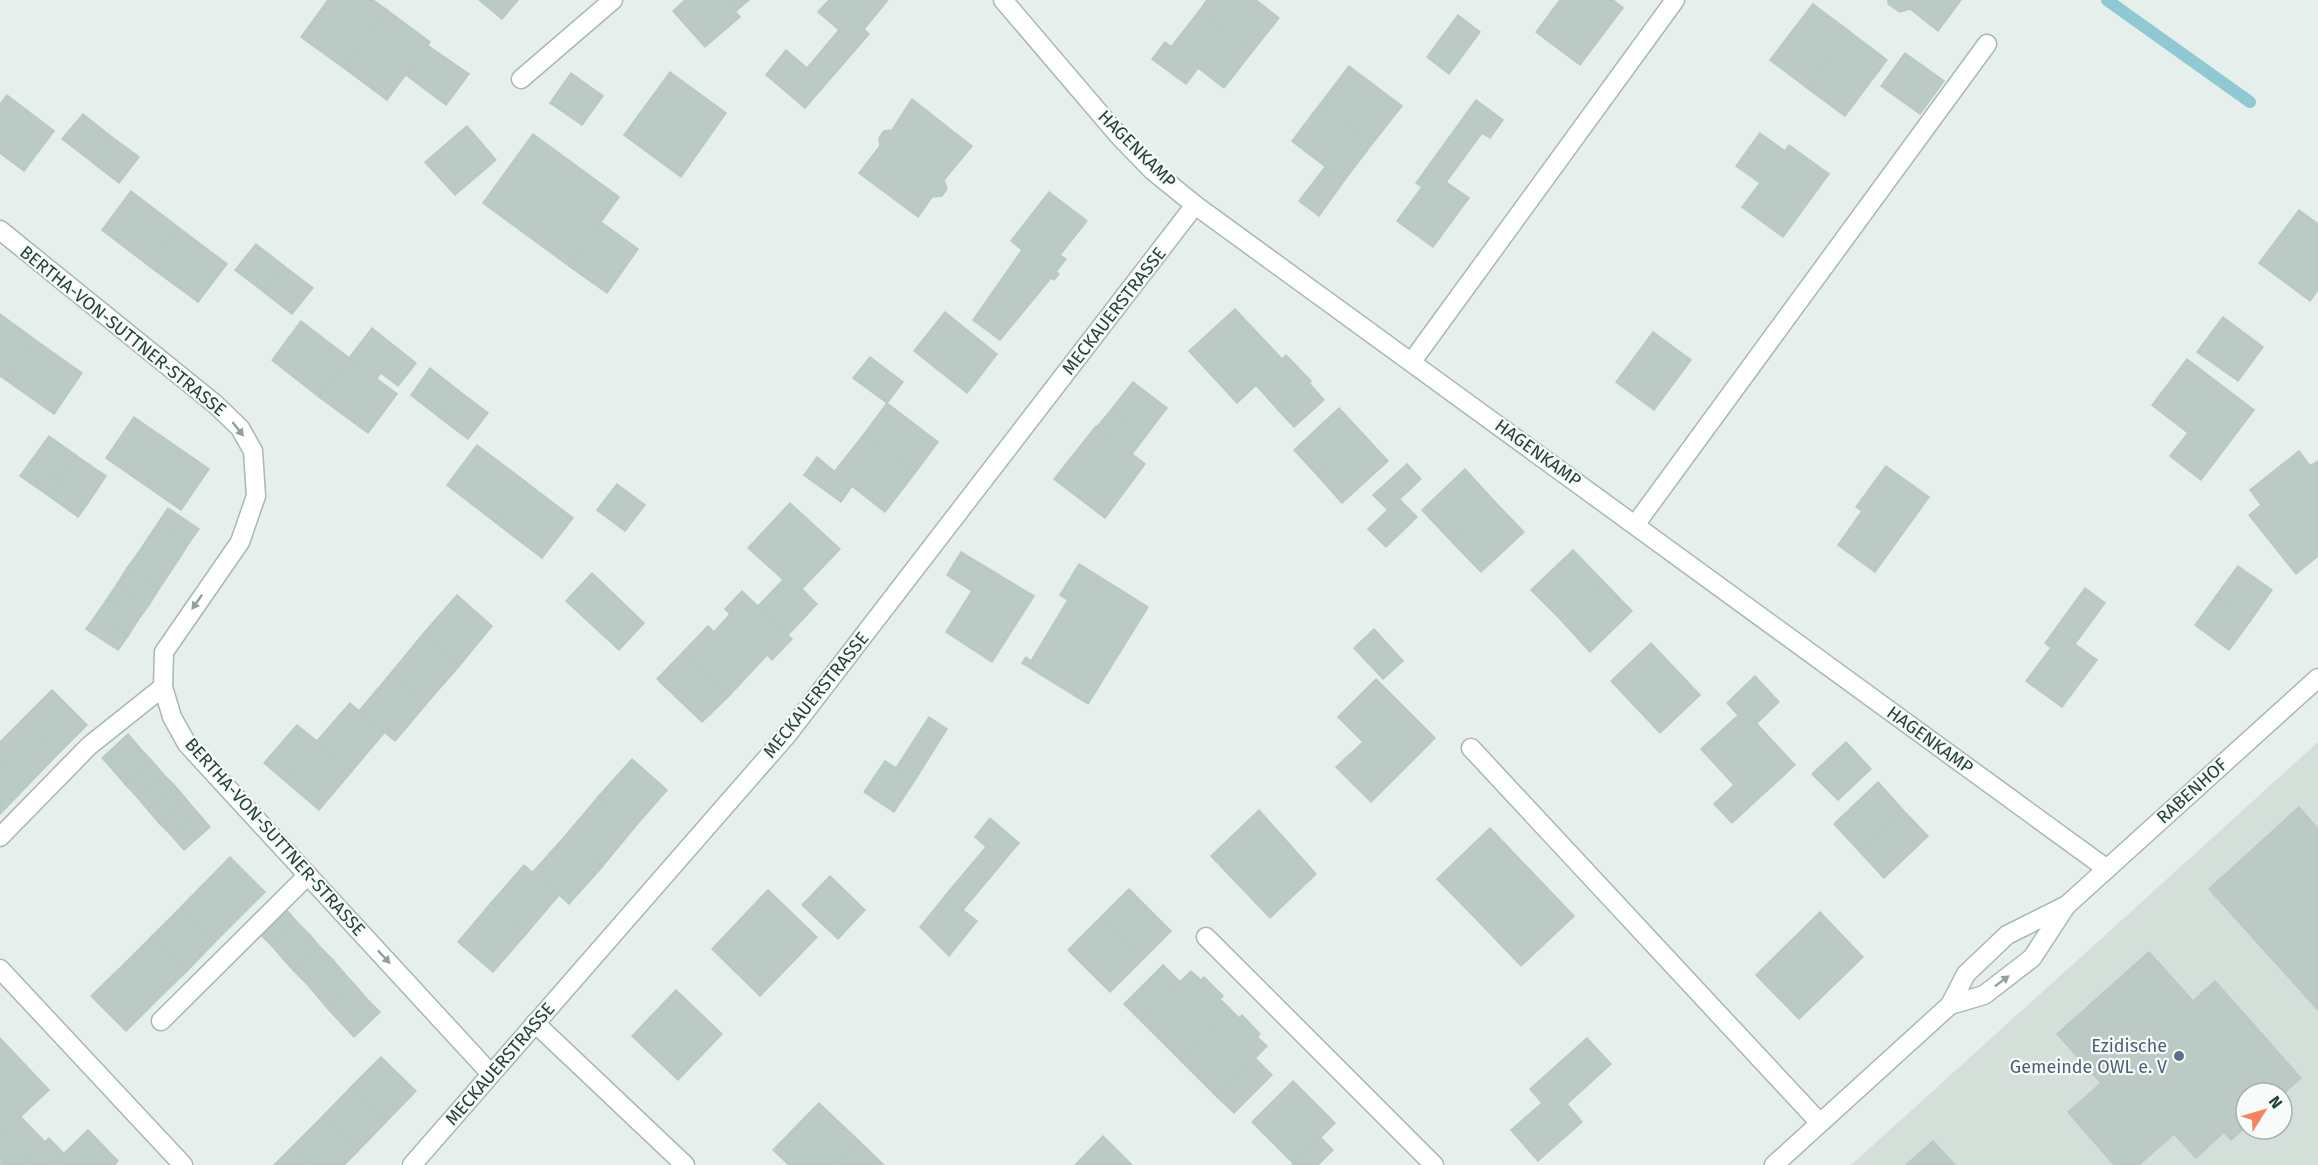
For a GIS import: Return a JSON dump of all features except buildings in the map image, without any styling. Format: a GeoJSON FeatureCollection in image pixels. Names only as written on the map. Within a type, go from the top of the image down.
{"type":"FeatureCollection","features":[{"type":"Feature","properties":{"kind":"street"},"geometry":{"type":"LineString","coordinates":[[521,80],[613,0]]}},
{"type":"Feature","properties":{"kind":"street","name":"HAGENKAMP"},"geometry":{"type":"LineString","coordinates":[[1003,0],[1119,136],[1152,170],[1196,205],[1413,360],[1635,525],[2107,868]]}},
{"type":"Feature","properties":{"kind":"street"},"geometry":{"type":"LineString","coordinates":[[1413,360],[1675,0]]}},
{"type":"Feature","properties":{"kind":"street"},"geometry":{"type":"LineString","coordinates":[[1635,525],[1987,44]]}},
{"type":"Feature","properties":{"kind":"street","name":"MECKAUERSTRASSE"},"geometry":{"type":"LineString","coordinates":[[412,1165],[787,735],[1196,205]]}},
{"type":"Feature","properties":{"kind":"street","name":"BERTHA-VON-SUTTNER-STRASSE"},"geometry":{"type":"LineString","coordinates":[[0,230],[215,404],[240,428],[253,451],[256,496],[240,542],[164,652],[163,687],[172,717],[188,744],[491,1074]]}},
{"type":"Feature","properties":{"kind":"street","name":"RABENHOF"},"geometry":{"type":"LineString","coordinates":[[1950,1005],[1984,995],[2032,958],[2067,905],[2318,678]]}},
{"type":"Feature","properties":{"kind":"street"},"geometry":{"type":"LineString","coordinates":[[0,837],[89,746],[163,687]]}},
{"type":"Feature","properties":{"kind":"street"},"geometry":{"type":"LineString","coordinates":[[1471,748],[1820,1123]]}},
{"type":"Feature","properties":{"kind":"street"},"geometry":{"type":"LineString","coordinates":[[161,1021],[308,875]]}},
{"type":"Feature","properties":{"kind":"street","name":"RABENHOF"},"geometry":{"type":"LineString","coordinates":[[1774,1165],[1950,1005],[1966,974],[2007,935],[2067,905]]}},
{"type":"Feature","properties":{"kind":"street"},"geometry":{"type":"LineString","coordinates":[[1206,937],[1434,1165]]}},
{"type":"Feature","properties":{"kind":"street"},"geometry":{"type":"LineString","coordinates":[[0,969],[183,1165]]}},
{"type":"Feature","properties":{"kind":"street"},"geometry":{"type":"LineString","coordinates":[[535,1023],[685,1165]]}},
{"type":"Feature","properties":{"kind":"shaded area"},"geometry":{"type":"Polygon","coordinates":[[[2318,742],[2318,1165],[1851,1165],[2318,742]]]}},
{"type":"Feature","properties":{"kind":"waterway"},"geometry":{"type":"LineString","coordinates":[[2107,0],[2250,102]]}},
{"type":"Feature","properties":{"kind":"place","name":"Ezidische Gemeinde OWL e. V"},"geometry":{"type":"Point","coordinates":[2179,1056]}}]}
